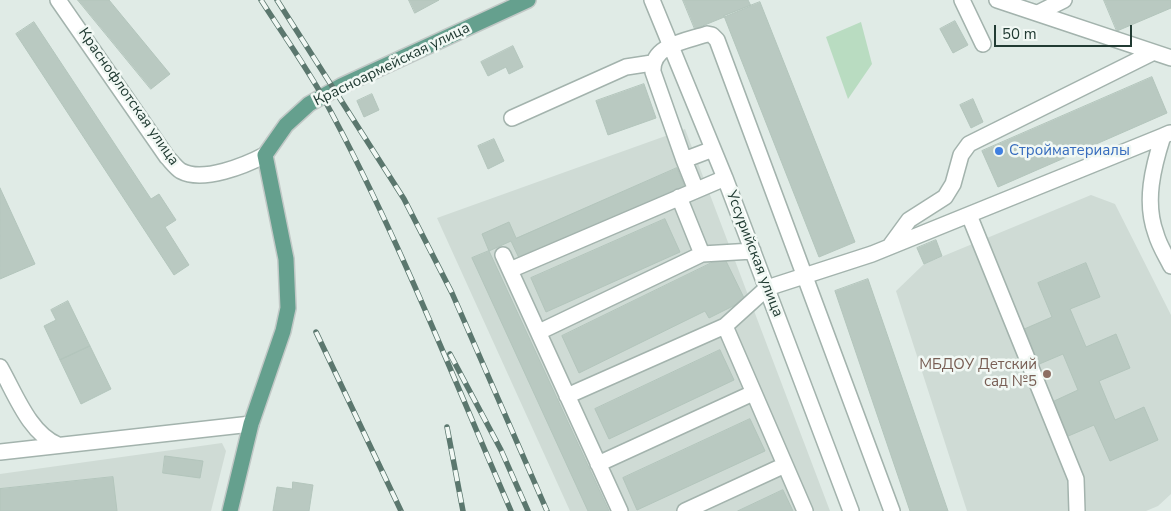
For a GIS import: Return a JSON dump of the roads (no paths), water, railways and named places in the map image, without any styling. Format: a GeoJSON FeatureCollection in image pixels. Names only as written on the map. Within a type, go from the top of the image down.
{"type":"FeatureCollection","features":[{"type":"Feature","properties":{"kind":"main road","name":"Красноармейская улица"},"geometry":{"type":"LineString","coordinates":[[266,154],[286,125],[309,104],[356,79],[528,0]]}},
{"type":"Feature","properties":{"kind":"main road"},"geometry":{"type":"LineString","coordinates":[[230,511],[251,424],[283,331],[288,308],[286,259],[266,154]]}},
{"type":"Feature","properties":{"kind":"street","name":"Краснофлотская улица"},"geometry":{"type":"LineString","coordinates":[[58,0],[167,157],[181,171],[201,175],[218,172],[248,163],[266,154]]}},
{"type":"Feature","properties":{"kind":"street","name":"Уссурийская улица"},"geometry":{"type":"LineString","coordinates":[[652,0],[753,251],[851,511]]}},
{"type":"Feature","properties":{"kind":"street"},"geometry":{"type":"LineString","coordinates":[[962,0],[983,44]]}},
{"type":"Feature","properties":{"kind":"street"},"geometry":{"type":"LineString","coordinates":[[997,0],[1171,58]]}},
{"type":"Feature","properties":{"kind":"street"},"geometry":{"type":"LineString","coordinates":[[1038,13],[1064,0]]}},
{"type":"Feature","properties":{"kind":"street"},"geometry":{"type":"LineString","coordinates":[[696,190],[653,72],[652,63],[661,51],[707,34],[712,35],[717,40],[892,511]]}},
{"type":"Feature","properties":{"kind":"street"},"geometry":{"type":"LineString","coordinates":[[890,246],[909,220],[945,196],[953,184],[961,155],[969,144],[1152,53]]}},
{"type":"Feature","properties":{"kind":"street"},"geometry":{"type":"LineString","coordinates":[[512,118],[626,66],[652,63]]}},
{"type":"Feature","properties":{"kind":"street"},"geometry":{"type":"LineString","coordinates":[[567,396],[725,326],[766,288],[890,246],[1167,134]]}},
{"type":"Feature","properties":{"kind":"street"},"geometry":{"type":"LineString","coordinates":[[1167,134],[1152,176],[1151,210],[1156,234],[1171,266]]}},
{"type":"Feature","properties":{"kind":"street"},"geometry":{"type":"LineString","coordinates":[[684,160],[713,149]]}},
{"type":"Feature","properties":{"kind":"street"},"geometry":{"type":"LineString","coordinates":[[510,270],[724,178]]}},
{"type":"Feature","properties":{"kind":"street"},"geometry":{"type":"LineString","coordinates":[[679,197],[702,254]]}},
{"type":"Feature","properties":{"kind":"street"},"geometry":{"type":"LineString","coordinates":[[969,215],[1076,480],[1077,511]]}},
{"type":"Feature","properties":{"kind":"street"},"geometry":{"type":"LineString","coordinates":[[539,332],[702,254],[753,251]]}},
{"type":"Feature","properties":{"kind":"street"},"geometry":{"type":"LineString","coordinates":[[503,255],[620,511]]}},
{"type":"Feature","properties":{"kind":"street"},"geometry":{"type":"LineString","coordinates":[[725,326],[804,511]]}},
{"type":"Feature","properties":{"kind":"street"},"geometry":{"type":"LineString","coordinates":[[0,367],[36,429],[50,442],[58,445]]}},
{"type":"Feature","properties":{"kind":"street"},"geometry":{"type":"LineString","coordinates":[[598,464],[753,393]]}},
{"type":"Feature","properties":{"kind":"street"},"geometry":{"type":"LineString","coordinates":[[0,452],[251,424]]}},
{"type":"Feature","properties":{"kind":"street"},"geometry":{"type":"LineString","coordinates":[[685,511],[784,465]]}},
{"type":"Feature","properties":{"kind":"railway"},"geometry":{"type":"LineString","coordinates":[[261,0],[324,99],[375,200],[422,303],[511,511]]}},
{"type":"Feature","properties":{"kind":"railway"},"geometry":{"type":"LineString","coordinates":[[277,0],[404,199],[452,293],[547,511]]}},
{"type":"Feature","properties":{"kind":"railway"},"geometry":{"type":"LineString","coordinates":[[316,332],[401,511]]}},
{"type":"Feature","properties":{"kind":"railway"},"geometry":{"type":"LineString","coordinates":[[450,354],[501,450],[528,511]]}},
{"type":"Feature","properties":{"kind":"railway"},"geometry":{"type":"LineString","coordinates":[[447,427],[463,511]]}},
{"type":"Feature","properties":{"kind":"place","name":"Стройматериалы"},"geometry":{"type":"Point","coordinates":[999,151]}},
{"type":"Feature","properties":{"kind":"place","name":"МБДОУ Детский сад №5"},"geometry":{"type":"Point","coordinates":[1047,374]}}]}
